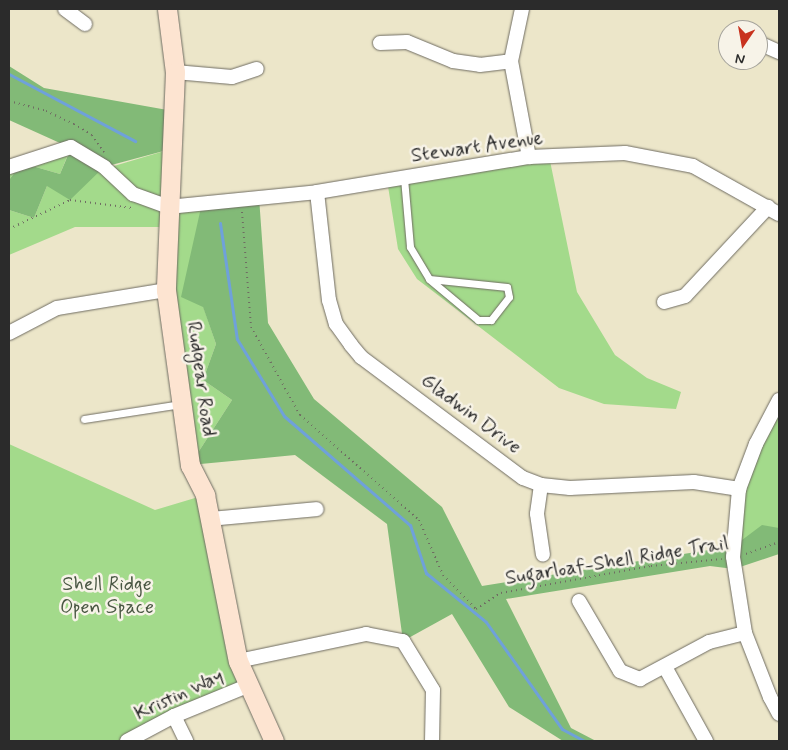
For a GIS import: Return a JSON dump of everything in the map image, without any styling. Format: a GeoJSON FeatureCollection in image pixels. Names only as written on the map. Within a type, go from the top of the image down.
{"type":"FeatureCollection","features":[{"type":"Feature","properties":{"kind":"street"},"geometry":{"type":"LineString","coordinates":[[64,9],[85,24]]}},
{"type":"Feature","properties":{"kind":"street","name":"Rudgear Road"},"geometry":{"type":"LineString","coordinates":[[167,9],[175,72],[166,290],[190,465],[205,495],[238,661],[247,686],[274,741]]}},
{"type":"Feature","properties":{"kind":"street"},"geometry":{"type":"LineString","coordinates":[[522,9],[510,61],[529,157]]}},
{"type":"Feature","properties":{"kind":"street"},"geometry":{"type":"LineString","coordinates":[[380,43],[407,42],[454,61],[480,65],[510,61]]}},
{"type":"Feature","properties":{"kind":"street"},"geometry":{"type":"LineString","coordinates":[[175,72],[232,77],[257,69]]}},
{"type":"Feature","properties":{"kind":"street"},"geometry":{"type":"LineString","coordinates":[[9,167],[72,147],[104,167],[133,194],[168,207]]}},
{"type":"Feature","properties":{"kind":"street","name":"Stewart Avenue"},"geometry":{"type":"LineString","coordinates":[[168,207],[317,192],[529,157],[625,153],[693,166],[774,210]]}},
{"type":"Feature","properties":{"kind":"street","name":"Gladwin Drive"},"geometry":{"type":"LineString","coordinates":[[317,192],[329,300],[336,324],[350,345],[361,356],[523,478],[541,485],[570,488],[694,482],[739,489]]}},
{"type":"Feature","properties":{"kind":"street"},"geometry":{"type":"LineString","coordinates":[[664,302],[685,296],[774,210]]}},
{"type":"Feature","properties":{"kind":"street"},"geometry":{"type":"LineString","coordinates":[[9,333],[57,308],[166,290]]}},
{"type":"Feature","properties":{"kind":"street"},"geometry":{"type":"LineString","coordinates":[[779,400],[756,444],[739,489],[733,557],[745,633],[770,697],[779,714]]}},
{"type":"Feature","properties":{"kind":"street"},"geometry":{"type":"LineString","coordinates":[[541,485],[537,514],[543,555]]}},
{"type":"Feature","properties":{"kind":"street"},"geometry":{"type":"LineString","coordinates":[[210,519],[317,509]]}},
{"type":"Feature","properties":{"kind":"street"},"geometry":{"type":"LineString","coordinates":[[579,600],[620,671],[640,679],[709,642],[745,633]]}},
{"type":"Feature","properties":{"kind":"street"},"geometry":{"type":"LineString","coordinates":[[238,661],[366,634],[402,641],[433,690],[429,741]]}},
{"type":"Feature","properties":{"kind":"street"},"geometry":{"type":"LineString","coordinates":[[665,667],[706,741]]}},
{"type":"Feature","properties":{"kind":"street","name":"Kristin Way"},"geometry":{"type":"LineString","coordinates":[[127,741],[174,716],[247,686]]}},
{"type":"Feature","properties":{"kind":"street"},"geometry":{"type":"LineString","coordinates":[[174,716],[186,741]]}},
{"type":"Feature","properties":{"kind":"lane"},"geometry":{"type":"LineString","coordinates":[[404,178],[410,246],[429,279],[478,320],[490,320],[510,298],[507,287],[429,279]]}},
{"type":"Feature","properties":{"kind":"lane"},"geometry":{"type":"LineString","coordinates":[[84,419],[182,404]]}},
{"type":"Feature","properties":{"kind":"path"},"geometry":{"type":"LineString","coordinates":[[9,101],[46,111],[92,135],[104,151],[104,167]]}},
{"type":"Feature","properties":{"kind":"path","name":"Sugarloaf-Shell Ridge Trail"},"geometry":{"type":"LineString","coordinates":[[241,199],[251,327],[300,415],[419,520],[443,575],[476,609],[501,593],[652,566],[733,557],[779,542]]}},
{"type":"Feature","properties":{"kind":"path"},"geometry":{"type":"LineString","coordinates":[[9,229],[70,200],[105,202],[142,210]]}},
{"type":"Feature","properties":{"kind":"green space"},"geometry":{"type":"Polygon","coordinates":[[[9,66],[44,88],[173,111],[171,149],[104,167],[70,200],[47,186],[34,218],[9,210],[9,180],[22,163],[60,174],[71,148],[9,120],[9,66]]]}},
{"type":"Feature","properties":{"kind":"green space"},"geometry":{"type":"Polygon","coordinates":[[[71,147],[60,174],[22,163],[9,180],[9,167],[71,147]]]}},
{"type":"Feature","properties":{"kind":"green space"},"geometry":{"type":"Polygon","coordinates":[[[171,149],[168,206],[202,203],[196,242],[203,306],[216,344],[203,380],[232,400],[190,465],[167,227],[75,227],[9,255],[9,210],[34,218],[47,186],[171,149]]]}},
{"type":"Feature","properties":{"kind":"green space"},"geometry":{"type":"Polygon","coordinates":[[[549,156],[577,292],[615,355],[647,378],[681,392],[676,409],[604,404],[559,388],[417,279],[398,249],[387,180],[549,156]]]}},
{"type":"Feature","properties":{"kind":"green space"},"geometry":{"type":"Polygon","coordinates":[[[259,197],[268,323],[314,399],[442,507],[482,586],[734,546],[762,525],[779,528],[779,554],[734,569],[710,566],[506,599],[571,728],[596,741],[563,741],[509,707],[452,614],[403,641],[387,524],[295,455],[190,465],[232,400],[203,380],[216,344],[203,307],[181,297],[202,203],[259,197]]]}},
{"type":"Feature","properties":{"kind":"green space"},"geometry":{"type":"Polygon","coordinates":[[[779,401],[779,554],[733,557],[739,489],[779,401]]]}},
{"type":"Feature","properties":{"kind":"green space","name":"Shell Ridge Open Space"},"geometry":{"type":"Polygon","coordinates":[[[9,444],[155,510],[205,495],[247,686],[127,741],[9,741],[9,444]]]}},
{"type":"Feature","properties":{"kind":"waterway"},"geometry":{"type":"LineString","coordinates":[[9,74],[135,141]]}},
{"type":"Feature","properties":{"kind":"waterway"},"geometry":{"type":"LineString","coordinates":[[220,223],[237,339],[284,416],[410,525],[426,573],[486,622],[562,729],[585,741]]}}]}
